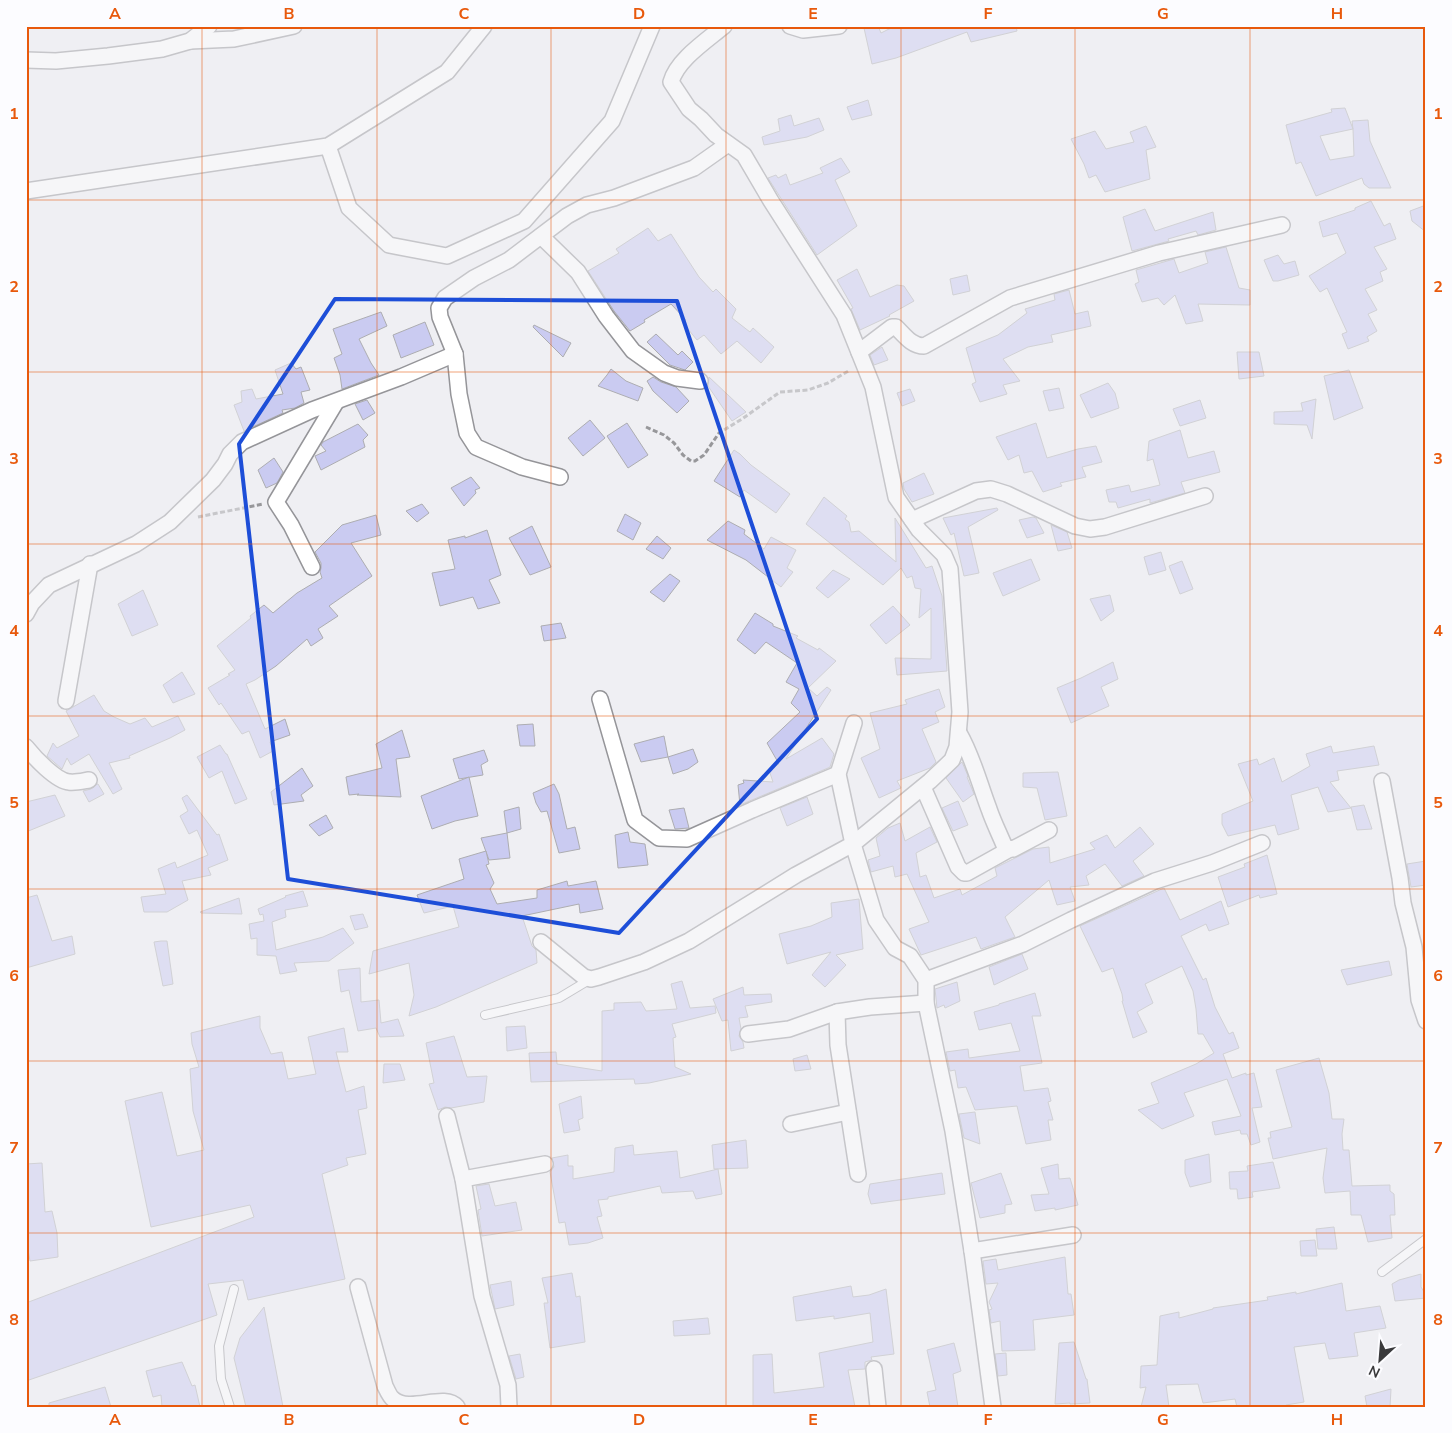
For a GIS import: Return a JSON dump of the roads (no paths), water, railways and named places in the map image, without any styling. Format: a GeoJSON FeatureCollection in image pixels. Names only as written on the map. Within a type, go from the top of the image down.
{"type":"FeatureCollection","features":[{"type":"Feature","properties":{"kind":"street"},"geometry":{"type":"LineString","coordinates":[[190,40],[209,26]]}},
{"type":"Feature","properties":{"kind":"street"},"geometry":{"type":"LineString","coordinates":[[26,60],[56,61],[108,56],[162,49],[190,40],[234,39],[294,26]]}},
{"type":"Feature","properties":{"kind":"street"},"geometry":{"type":"LineString","coordinates":[[26,192],[328,146],[447,72],[484,26]]}},
{"type":"Feature","properties":{"kind":"street"},"geometry":{"type":"LineString","coordinates":[[328,146],[349,208],[389,245],[447,256],[524,221],[612,121],[652,26]]}},
{"type":"Feature","properties":{"kind":"street"},"geometry":{"type":"LineString","coordinates":[[541,942],[584,977],[591,979],[644,962],[689,941],[796,875],[853,844],[952,760],[957,747],[960,712],[950,569],[944,555],[919,530],[896,497],[874,387],[844,315],[744,155],[716,135],[701,118],[689,109],[671,82],[673,72],[685,59],[724,26]]}},
{"type":"Feature","properties":{"kind":"street"},"geometry":{"type":"LineString","coordinates":[[790,26],[803,30],[839,26]]}},
{"type":"Feature","properties":{"kind":"street"},"geometry":{"type":"LineString","coordinates":[[560,477],[522,467],[476,447],[466,433],[459,394],[455,354],[440,316],[439,308],[445,298],[474,278],[509,260],[567,216],[588,205],[614,198],[694,168],[728,144]]}},
{"type":"Feature","properties":{"kind":"street"},"geometry":{"type":"LineString","coordinates":[[862,357],[892,327],[896,327],[917,346],[924,346],[1010,298],[1158,253],[1282,225]]}},
{"type":"Feature","properties":{"kind":"street"},"geometry":{"type":"LineString","coordinates":[[541,236],[578,272],[606,316],[633,351],[664,373],[677,378],[700,380]]}},
{"type":"Feature","properties":{"kind":"street"},"geometry":{"type":"LineString","coordinates":[[26,614],[32,603],[49,585],[90,564],[136,544],[170,522],[213,480],[230,454],[242,442],[312,410],[401,377],[455,354]]}},
{"type":"Feature","properties":{"kind":"street"},"geometry":{"type":"LineString","coordinates":[[312,567],[291,525],[276,502],[336,402]]}},
{"type":"Feature","properties":{"kind":"street"},"geometry":{"type":"LineString","coordinates":[[912,520],[976,491],[991,489],[1008,494],[1075,526],[1090,529],[1105,527],[1205,496]]}},
{"type":"Feature","properties":{"kind":"street"},"geometry":{"type":"LineString","coordinates":[[66,700],[90,564]]}},
{"type":"Feature","properties":{"kind":"street"},"geometry":{"type":"LineString","coordinates":[[600,699],[635,820],[658,838],[687,839],[838,774]]}},
{"type":"Feature","properties":{"kind":"street"},"geometry":{"type":"LineString","coordinates":[[854,723],[838,774],[853,844],[876,920],[895,948],[910,956],[926,980],[926,1003],[953,1131],[972,1251],[993,1407]]}},
{"type":"Feature","properties":{"kind":"street"},"geometry":{"type":"LineString","coordinates":[[959,733],[969,753],[1004,845],[1010,849]]}},
{"type":"Feature","properties":{"kind":"street"},"geometry":{"type":"LineString","coordinates":[[26,747],[52,773],[68,782],[89,780]]}},
{"type":"Feature","properties":{"kind":"street"},"geometry":{"type":"LineString","coordinates":[[1382,781],[1400,878],[1402,903],[1414,947],[1419,1000],[1426,1021]]}},
{"type":"Feature","properties":{"kind":"street"},"geometry":{"type":"LineString","coordinates":[[922,787],[958,867],[964,873],[1049,830]]}},
{"type":"Feature","properties":{"kind":"street"},"geometry":{"type":"LineString","coordinates":[[926,980],[1023,944],[1155,881],[1212,863],[1262,843]]}},
{"type":"Feature","properties":{"kind":"street"},"geometry":{"type":"LineString","coordinates":[[748,1034],[789,1029],[837,1012],[870,1007],[926,1003]]}},
{"type":"Feature","properties":{"kind":"street"},"geometry":{"type":"LineString","coordinates":[[837,1012],[838,1045],[858,1174]]}},
{"type":"Feature","properties":{"kind":"street"},"geometry":{"type":"LineString","coordinates":[[791,1124],[848,1112]]}},
{"type":"Feature","properties":{"kind":"street"},"geometry":{"type":"LineString","coordinates":[[447,1116],[464,1179],[482,1296],[508,1385],[509,1407]]}},
{"type":"Feature","properties":{"kind":"street"},"geometry":{"type":"LineString","coordinates":[[464,1179],[545,1164]]}},
{"type":"Feature","properties":{"kind":"street"},"geometry":{"type":"LineString","coordinates":[[972,1251],[1073,1235]]}},
{"type":"Feature","properties":{"kind":"street"},"geometry":{"type":"LineString","coordinates":[[358,1287],[385,1386],[393,1399],[405,1405],[446,1402],[457,1407]]}},
{"type":"Feature","properties":{"kind":"street"},"geometry":{"type":"LineString","coordinates":[[874,1369],[878,1407]]}},
{"type":"Feature","properties":{"kind":"lane"},"geometry":{"type":"LineString","coordinates":[[485,1015],[559,998],[591,979]]}},
{"type":"Feature","properties":{"kind":"lane"},"geometry":{"type":"LineString","coordinates":[[1382,1272],[1426,1239]]}},
{"type":"Feature","properties":{"kind":"lane"},"geometry":{"type":"LineString","coordinates":[[230,1407],[221,1379],[219,1346],[234,1289]]}}]}
